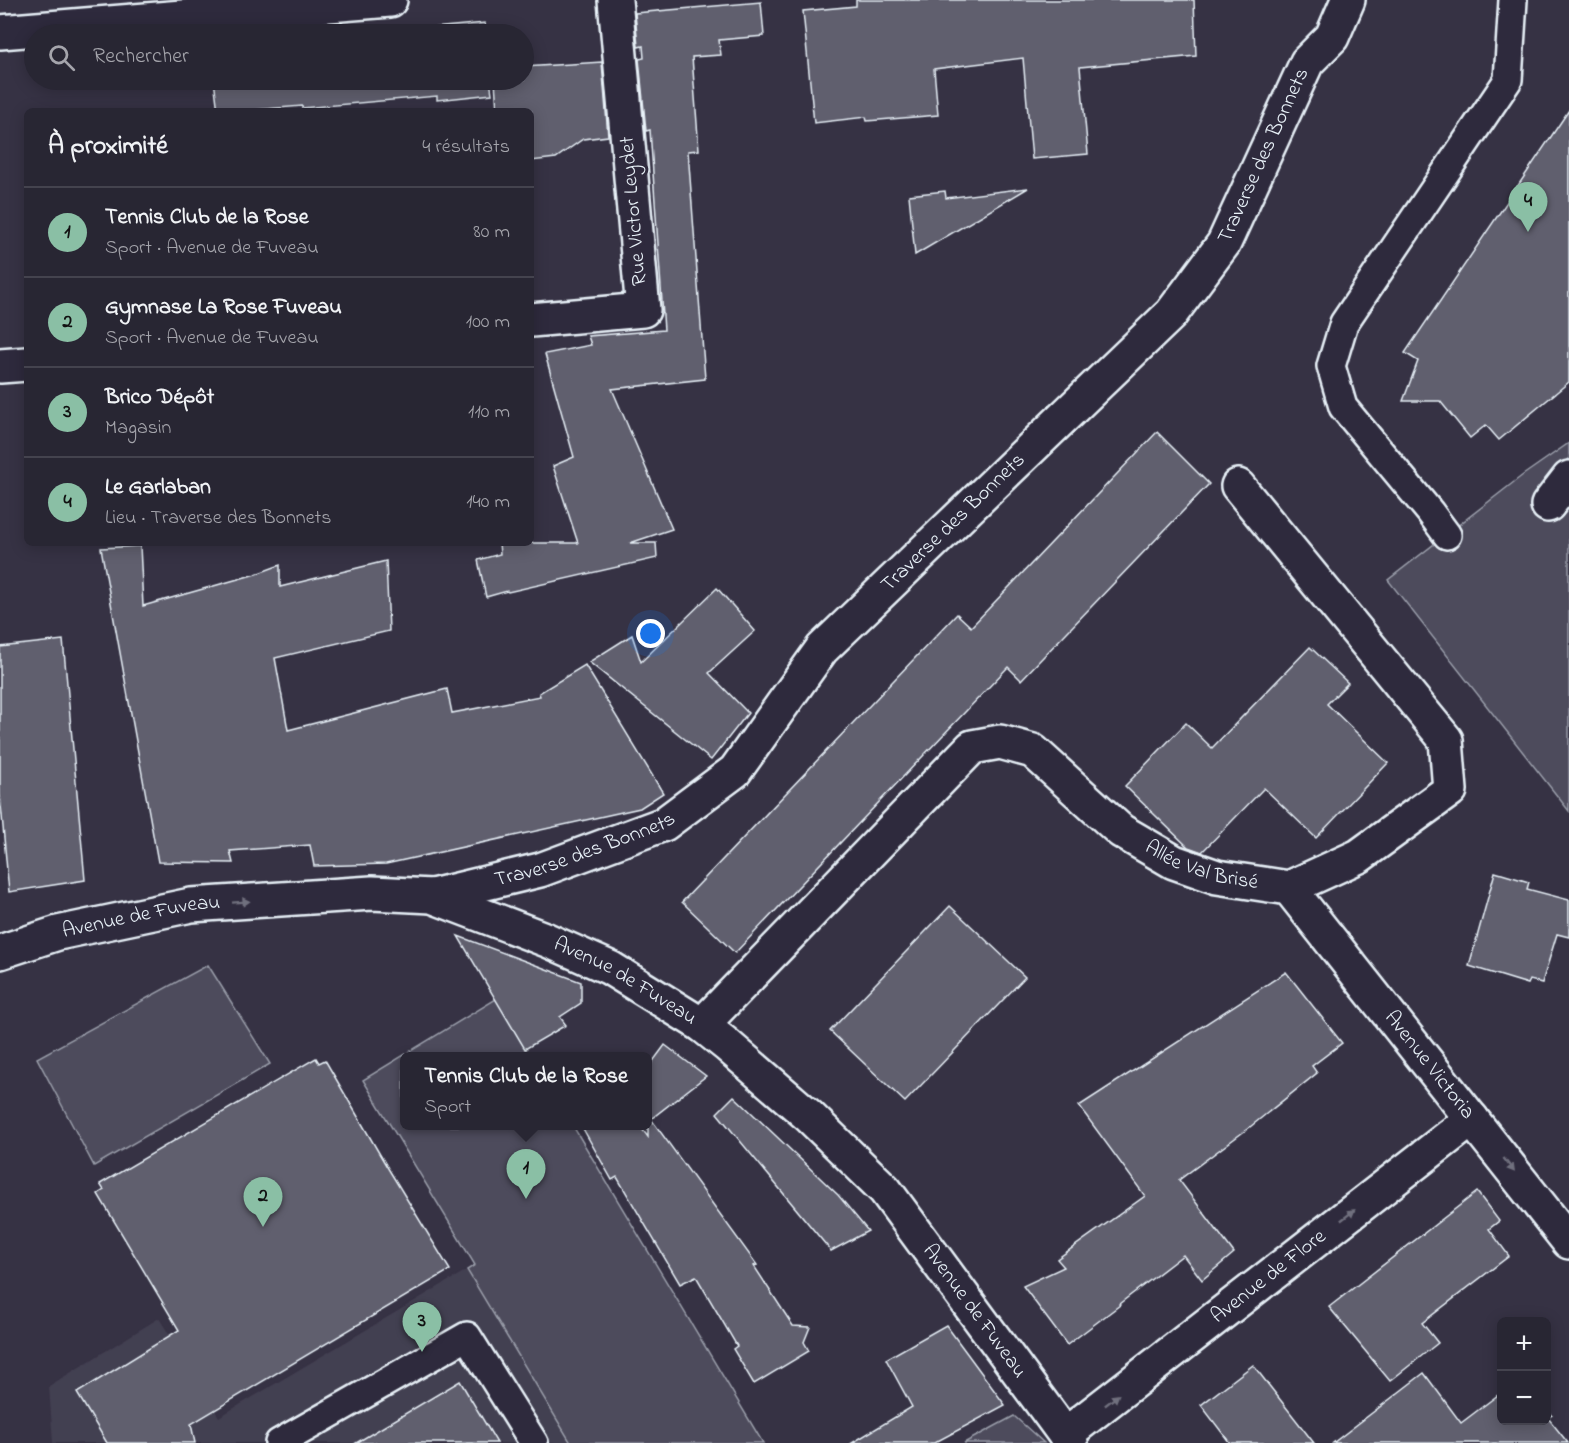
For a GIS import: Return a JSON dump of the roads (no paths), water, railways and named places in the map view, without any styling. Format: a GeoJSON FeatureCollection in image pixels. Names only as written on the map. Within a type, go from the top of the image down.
{"type":"FeatureCollection","features":[{"type":"Feature","properties":{"kind":"street"},"geometry":{"type":"LineString","coordinates":[[98,24],[390,0]]}},
{"type":"Feature","properties":{"kind":"street","name":"Rue Victor Leydet"},"geometry":{"type":"LineString","coordinates":[[534,320],[643,310],[615,0]]}},
{"type":"Feature","properties":{"kind":"street","name":"Traverse des Bonnets"},"geometry":{"type":"LineString","coordinates":[[432,896],[540,870],[664,824],[735,771],[822,649],[1171,314],[1224,243],[1307,62],[1332,37],[1348,0]]}},
{"type":"Feature","properties":{"kind":"street"},"geometry":{"type":"LineString","coordinates":[[0,32],[24,30]]}},
{"type":"Feature","properties":{"kind":"street"},"geometry":{"type":"LineString","coordinates":[[0,366],[24,364]]}},
{"type":"Feature","properties":{"kind":"street"},"geometry":{"type":"LineString","coordinates":[[1548,505],[1569,478]]}},
{"type":"Feature","properties":{"kind":"street","name":"Allée Val Brisé"},"geometry":{"type":"LineString","coordinates":[[702,1025],[972,747],[1000,742],[1034,751],[1121,831],[1174,862],[1217,877],[1289,888],[1359,856],[1450,790],[1446,740],[1238,486]]}},
{"type":"Feature","properties":{"kind":"street","name":"Avenue Victoria"},"geometry":{"type":"LineString","coordinates":[[1289,888],[1569,1242]]}},
{"type":"Feature","properties":{"kind":"street","name":"Avenue de Fuveau"},"geometry":{"type":"LineString","coordinates":[[0,952],[58,933],[191,905],[372,893],[432,896],[547,940],[610,969],[702,1025],[809,1116],[885,1190],[1068,1439]]}},
{"type":"Feature","properties":{"kind":"street","name":"Avenue de Flore"},"geometry":{"type":"LineString","coordinates":[[1068,1439],[1472,1119]]}},
{"type":"Feature","properties":{"kind":"lane"},"geometry":{"type":"LineString","coordinates":[[1447,535],[1343,407],[1331,366],[1344,323],[1508,80],[1513,0]]}},
{"type":"Feature","properties":{"kind":"lane"},"geometry":{"type":"LineString","coordinates":[[279,1443],[467,1336],[534,1443]]}},
{"type":"Feature","properties":{"kind":"place","name":"Le Garlaban"},"geometry":{"type":"Point","coordinates":[1528,232]}},
{"type":"Feature","properties":{"kind":"place","name":"Tennis Club de la Rose"},"geometry":{"type":"Point","coordinates":[526,1199]}},
{"type":"Feature","properties":{"kind":"place","name":"Gymnase La Rose Fuveau"},"geometry":{"type":"Point","coordinates":[263,1227]}},
{"type":"Feature","properties":{"kind":"place","name":"Brico Dépôt"},"geometry":{"type":"Point","coordinates":[422,1352]}}]}
